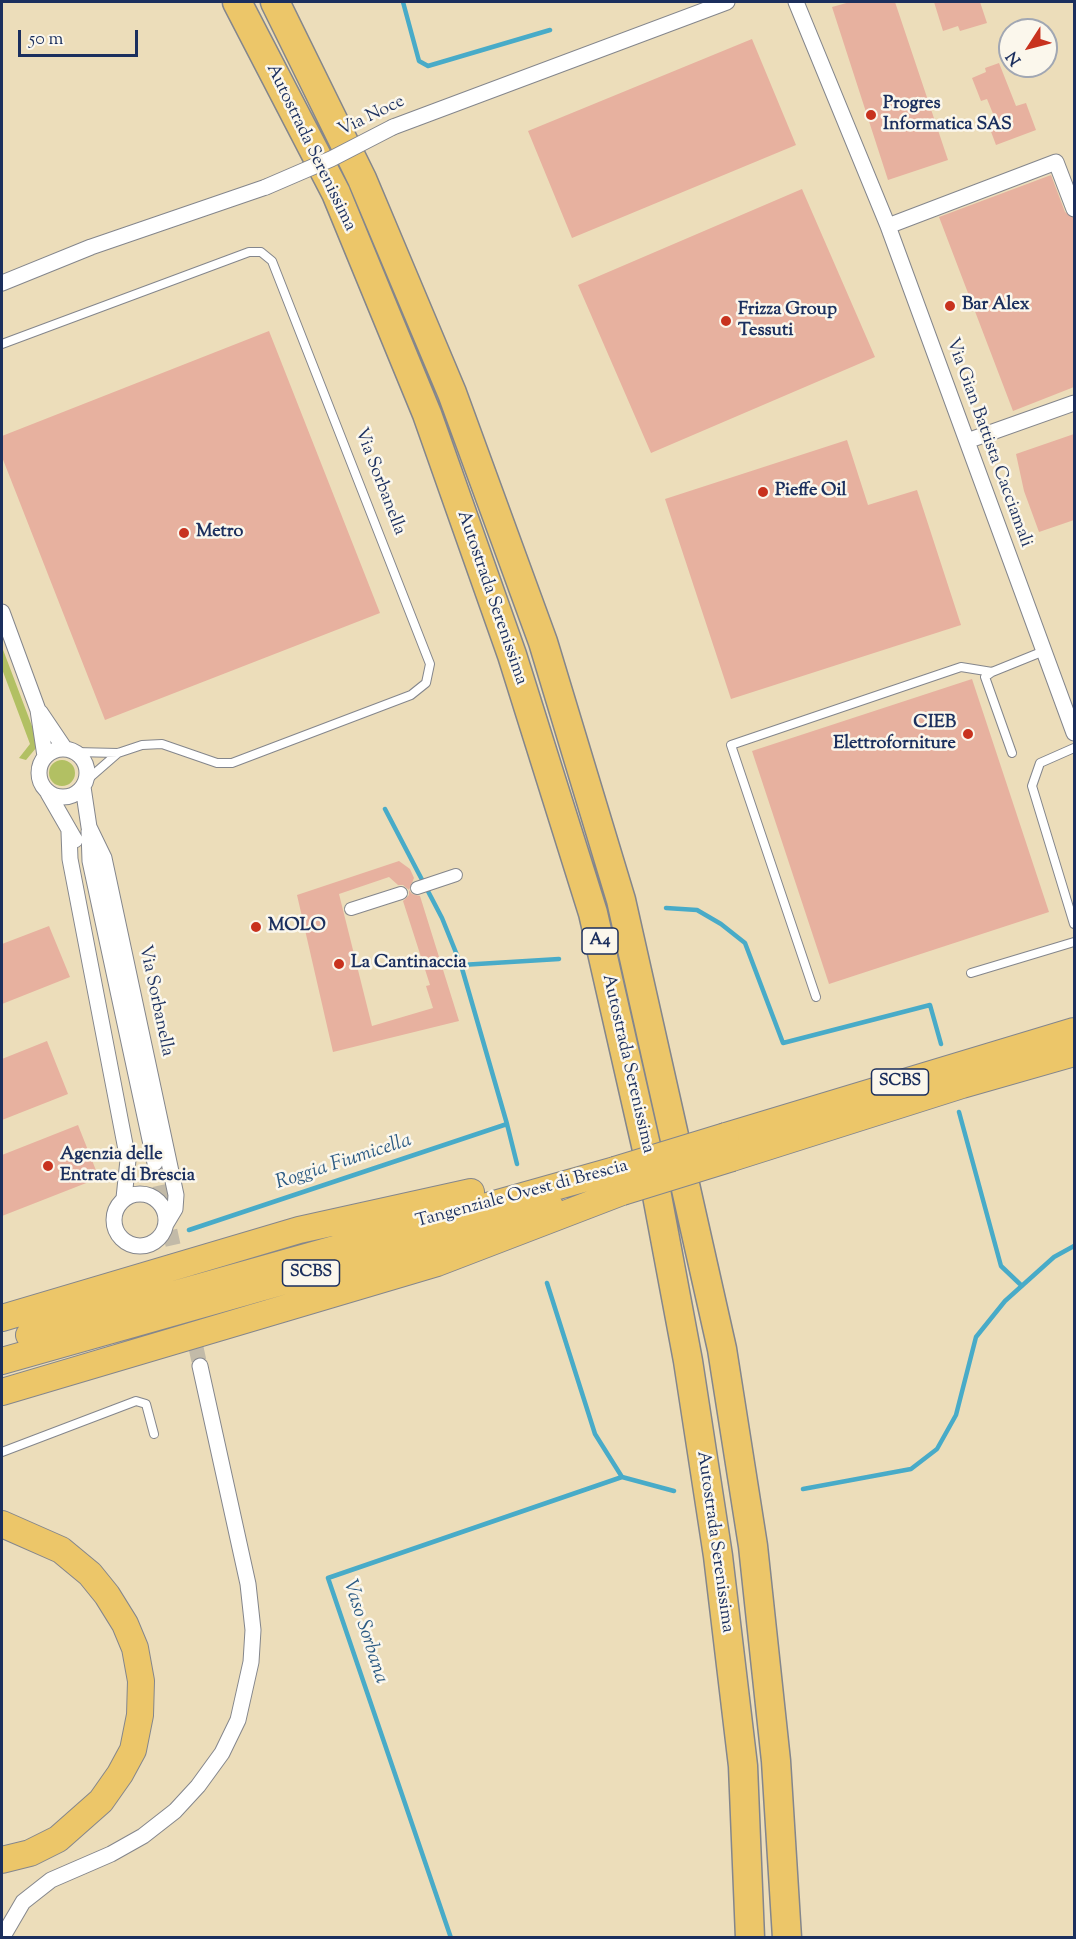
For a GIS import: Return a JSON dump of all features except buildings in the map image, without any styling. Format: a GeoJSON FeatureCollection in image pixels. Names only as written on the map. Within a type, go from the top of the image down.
{"type":"FeatureCollection","features":[{"type":"Feature","properties":{"kind":"highway","name":"Autostrada Serenissima"},"geometry":{"type":"LineString","coordinates":[[237,2],[336,193],[427,414],[512,655],[593,913],[655,1185],[688,1361],[718,1556],[743,1766],[750,1938]]}},
{"type":"Feature","properties":{"kind":"highway","name":"Autostrada Serenissima"},"geometry":{"type":"LineString","coordinates":[[275,2],[362,179],[452,393],[543,642],[621,900],[722,1348],[739,1453],[753,1546],[776,1761],[787,1938]]}},
{"type":"Feature","properties":{"kind":"highway","name":"Tangenziale Ovest di Brescia"},"geometry":{"type":"LineString","coordinates":[[729,1147],[1074,1031]]}},
{"type":"Feature","properties":{"kind":"highway","name":"Tangenziale Ovest di Brescia"},"geometry":{"type":"LineString","coordinates":[[2,1343],[963,1085],[1074,1053]]}},
{"type":"Feature","properties":{"kind":"highway","name":"Tangenziale Ovest di Brescia"},"geometry":{"type":"LineString","coordinates":[[2,1361],[540,1208],[611,1179]]}},
{"type":"Feature","properties":{"kind":"highway"},"geometry":{"type":"LineString","coordinates":[[2,1392],[437,1263],[611,1179]]}},
{"type":"Feature","properties":{"kind":"highway"},"geometry":{"type":"LineString","coordinates":[[2,1318],[299,1230],[471,1192],[611,1179]]}},
{"type":"Feature","properties":{"kind":"highway"},"geometry":{"type":"LineString","coordinates":[[2,1410],[74,1380],[217,1338],[274,1311]]}},
{"type":"Feature","properties":{"kind":"highway"},"geometry":{"type":"LineString","coordinates":[[2,1524],[61,1550],[90,1574],[107,1595],[125,1624],[135,1648],[141,1681],[140,1715],[133,1750],[101,1801],[58,1839],[30,1853],[2,1860]]}},
{"type":"Feature","properties":{"kind":"street","name":"Via Noce"},"geometry":{"type":"LineString","coordinates":[[2,283],[91,247],[266,187],[393,127],[727,2]]}},
{"type":"Feature","properties":{"kind":"street","name":"Via Gian Battista Cacciamali"},"geometry":{"type":"LineString","coordinates":[[796,2],[888,226],[1074,733]]}},
{"type":"Feature","properties":{"kind":"street"},"geometry":{"type":"LineString","coordinates":[[888,226],[1056,162],[1074,209]]}},
{"type":"Feature","properties":{"kind":"street"},"geometry":{"type":"LineString","coordinates":[[967,441],[1074,403]]}},
{"type":"Feature","properties":{"kind":"street"},"geometry":{"type":"LineString","coordinates":[[2,612],[38,710],[45,756]]}},
{"type":"Feature","properties":{"kind":"street"},"geometry":{"type":"LineString","coordinates":[[38,710],[70,750],[83,759],[87,769],[85,784],[67,798],[48,793]]}},
{"type":"Feature","properties":{"kind":"street"},"geometry":{"type":"LineString","coordinates":[[70,750],[54,750],[45,756],[40,766],[39,777],[69,832],[90,861]]}},
{"type":"Feature","properties":{"kind":"street","name":"Via Sorbanella"},"geometry":{"type":"LineString","coordinates":[[85,784],[89,827],[104,858],[176,1195],[175,1209],[166,1224]]}},
{"type":"Feature","properties":{"kind":"street"},"geometry":{"type":"LineString","coordinates":[[89,827],[90,861],[155,1163]]}},
{"type":"Feature","properties":{"kind":"street"},"geometry":{"type":"LineString","coordinates":[[69,832],[70,860],[128,1160],[124,1198]]}},
{"type":"Feature","properties":{"kind":"street"},"geometry":{"type":"LineString","coordinates":[[417,888],[456,875]]}},
{"type":"Feature","properties":{"kind":"street"},"geometry":{"type":"LineString","coordinates":[[351,909],[401,893]]}},
{"type":"Feature","properties":{"kind":"street"},"geometry":{"type":"LineString","coordinates":[[134,1194],[154,1197],[166,1214],[166,1224],[163,1234],[156,1242],[146,1246],[126,1243],[114,1226],[117,1206],[124,1198],[134,1194]]}},
{"type":"Feature","properties":{"kind":"street"},"geometry":{"type":"LineString","coordinates":[[2,1938],[23,1902],[51,1880],[111,1854],[143,1836],[175,1810],[198,1786],[222,1753],[238,1720],[251,1662],[252,1618],[248,1584],[200,1366]]}},
{"type":"Feature","properties":{"kind":"lane","name":"Via Sorbanella"},"geometry":{"type":"LineString","coordinates":[[2,344],[249,252],[261,252],[272,261],[430,664],[426,683],[411,695],[232,763],[217,763],[162,744],[142,745],[118,753],[70,750]]}},
{"type":"Feature","properties":{"kind":"lane"},"geometry":{"type":"LineString","coordinates":[[1012,753],[985,677],[1044,651]]}},
{"type":"Feature","properties":{"kind":"lane"},"geometry":{"type":"LineString","coordinates":[[816,998],[731,746],[961,667],[992,672]]}},
{"type":"Feature","properties":{"kind":"lane"},"geometry":{"type":"LineString","coordinates":[[1074,748],[1040,763],[1032,786],[1074,924]]}},
{"type":"Feature","properties":{"kind":"lane","name":"Via Sorbanella"},"geometry":{"type":"LineString","coordinates":[[85,784],[118,753]]}},
{"type":"Feature","properties":{"kind":"lane"},"geometry":{"type":"LineString","coordinates":[[971,973],[1074,942]]}},
{"type":"Feature","properties":{"kind":"lane"},"geometry":{"type":"LineString","coordinates":[[2,1452],[136,1401],[146,1404],[154,1434]]}},
{"type":"Feature","properties":{"kind":"green space"},"geometry":{"type":"Polygon","coordinates":[[[2,647],[35,734],[36,748],[26,760],[19,758],[30,744],[2,669],[2,647]]]}},
{"type":"Feature","properties":{"kind":"green space"},"geometry":{"type":"Polygon","coordinates":[[[62,760],[71,764],[75,773],[71,782],[62,786],[53,782],[49,773],[53,764],[62,760]]]}},
{"type":"Feature","properties":{"kind":"waterway"},"geometry":{"type":"LineString","coordinates":[[403,2],[419,61],[428,66],[550,30]]}},
{"type":"Feature","properties":{"kind":"waterway","name":"Roggia Fiumicella"},"geometry":{"type":"LineString","coordinates":[[385,809],[442,918],[461,965],[559,959]]}},
{"type":"Feature","properties":{"kind":"waterway","name":"Roggia Fiumicella"},"geometry":{"type":"LineString","coordinates":[[666,908],[697,910],[721,924],[745,943],[783,1043],[930,1005],[941,1044]]}},
{"type":"Feature","properties":{"kind":"waterway","name":"Roggia Fiumicella"},"geometry":{"type":"LineString","coordinates":[[461,965],[507,1124]]}},
{"type":"Feature","properties":{"kind":"waterway","name":"Roggia Fiumicella"},"geometry":{"type":"LineString","coordinates":[[959,1112],[1001,1266],[1022,1286]]}},
{"type":"Feature","properties":{"kind":"waterway","name":"Roggia Fiumicella"},"geometry":{"type":"LineString","coordinates":[[189,1230],[507,1124],[517,1164]]}},
{"type":"Feature","properties":{"kind":"waterway","name":"Vaso Sorbana"},"geometry":{"type":"LineString","coordinates":[[803,1489],[911,1469],[937,1449],[956,1415],[976,1337],[1005,1301],[1054,1257],[1074,1246]]}},
{"type":"Feature","properties":{"kind":"waterway","name":"Roggia Fiumicella"},"geometry":{"type":"LineString","coordinates":[[547,1283],[595,1434],[622,1477]]}},
{"type":"Feature","properties":{"kind":"waterway","name":"Vaso Sorbana"},"geometry":{"type":"LineString","coordinates":[[451,1938],[328,1578],[622,1477],[674,1491]]}},
{"type":"Feature","properties":{"kind":"tunnel"},"geometry":{"type":"LineString","coordinates":[[155,1163],[179,1272]]}},
{"type":"Feature","properties":{"kind":"tunnel"},"geometry":{"type":"LineString","coordinates":[[186,1301],[200,1366]]}},
{"type":"Feature","properties":{"kind":"place","name":"Progres Informatica SAS"},"geometry":{"type":"Point","coordinates":[871,115]}},
{"type":"Feature","properties":{"kind":"place","name":"Bar Alex"},"geometry":{"type":"Point","coordinates":[950,306]}},
{"type":"Feature","properties":{"kind":"place","name":"Frizza Group Tessuti"},"geometry":{"type":"Point","coordinates":[726,321]}},
{"type":"Feature","properties":{"kind":"place","name":"Pieffe Oil"},"geometry":{"type":"Point","coordinates":[763,492]}},
{"type":"Feature","properties":{"kind":"place","name":"Metro"},"geometry":{"type":"Point","coordinates":[184,533]}},
{"type":"Feature","properties":{"kind":"place","name":"CIEB Elettroforniture"},"geometry":{"type":"Point","coordinates":[968,734]}},
{"type":"Feature","properties":{"kind":"place","name":"MOLO"},"geometry":{"type":"Point","coordinates":[256,927]}},
{"type":"Feature","properties":{"kind":"place","name":"La Cantinaccia"},"geometry":{"type":"Point","coordinates":[339,964]}},
{"type":"Feature","properties":{"kind":"place","name":"Agenzia delle Entrate di Brescia"},"geometry":{"type":"Point","coordinates":[48,1166]}}]}
